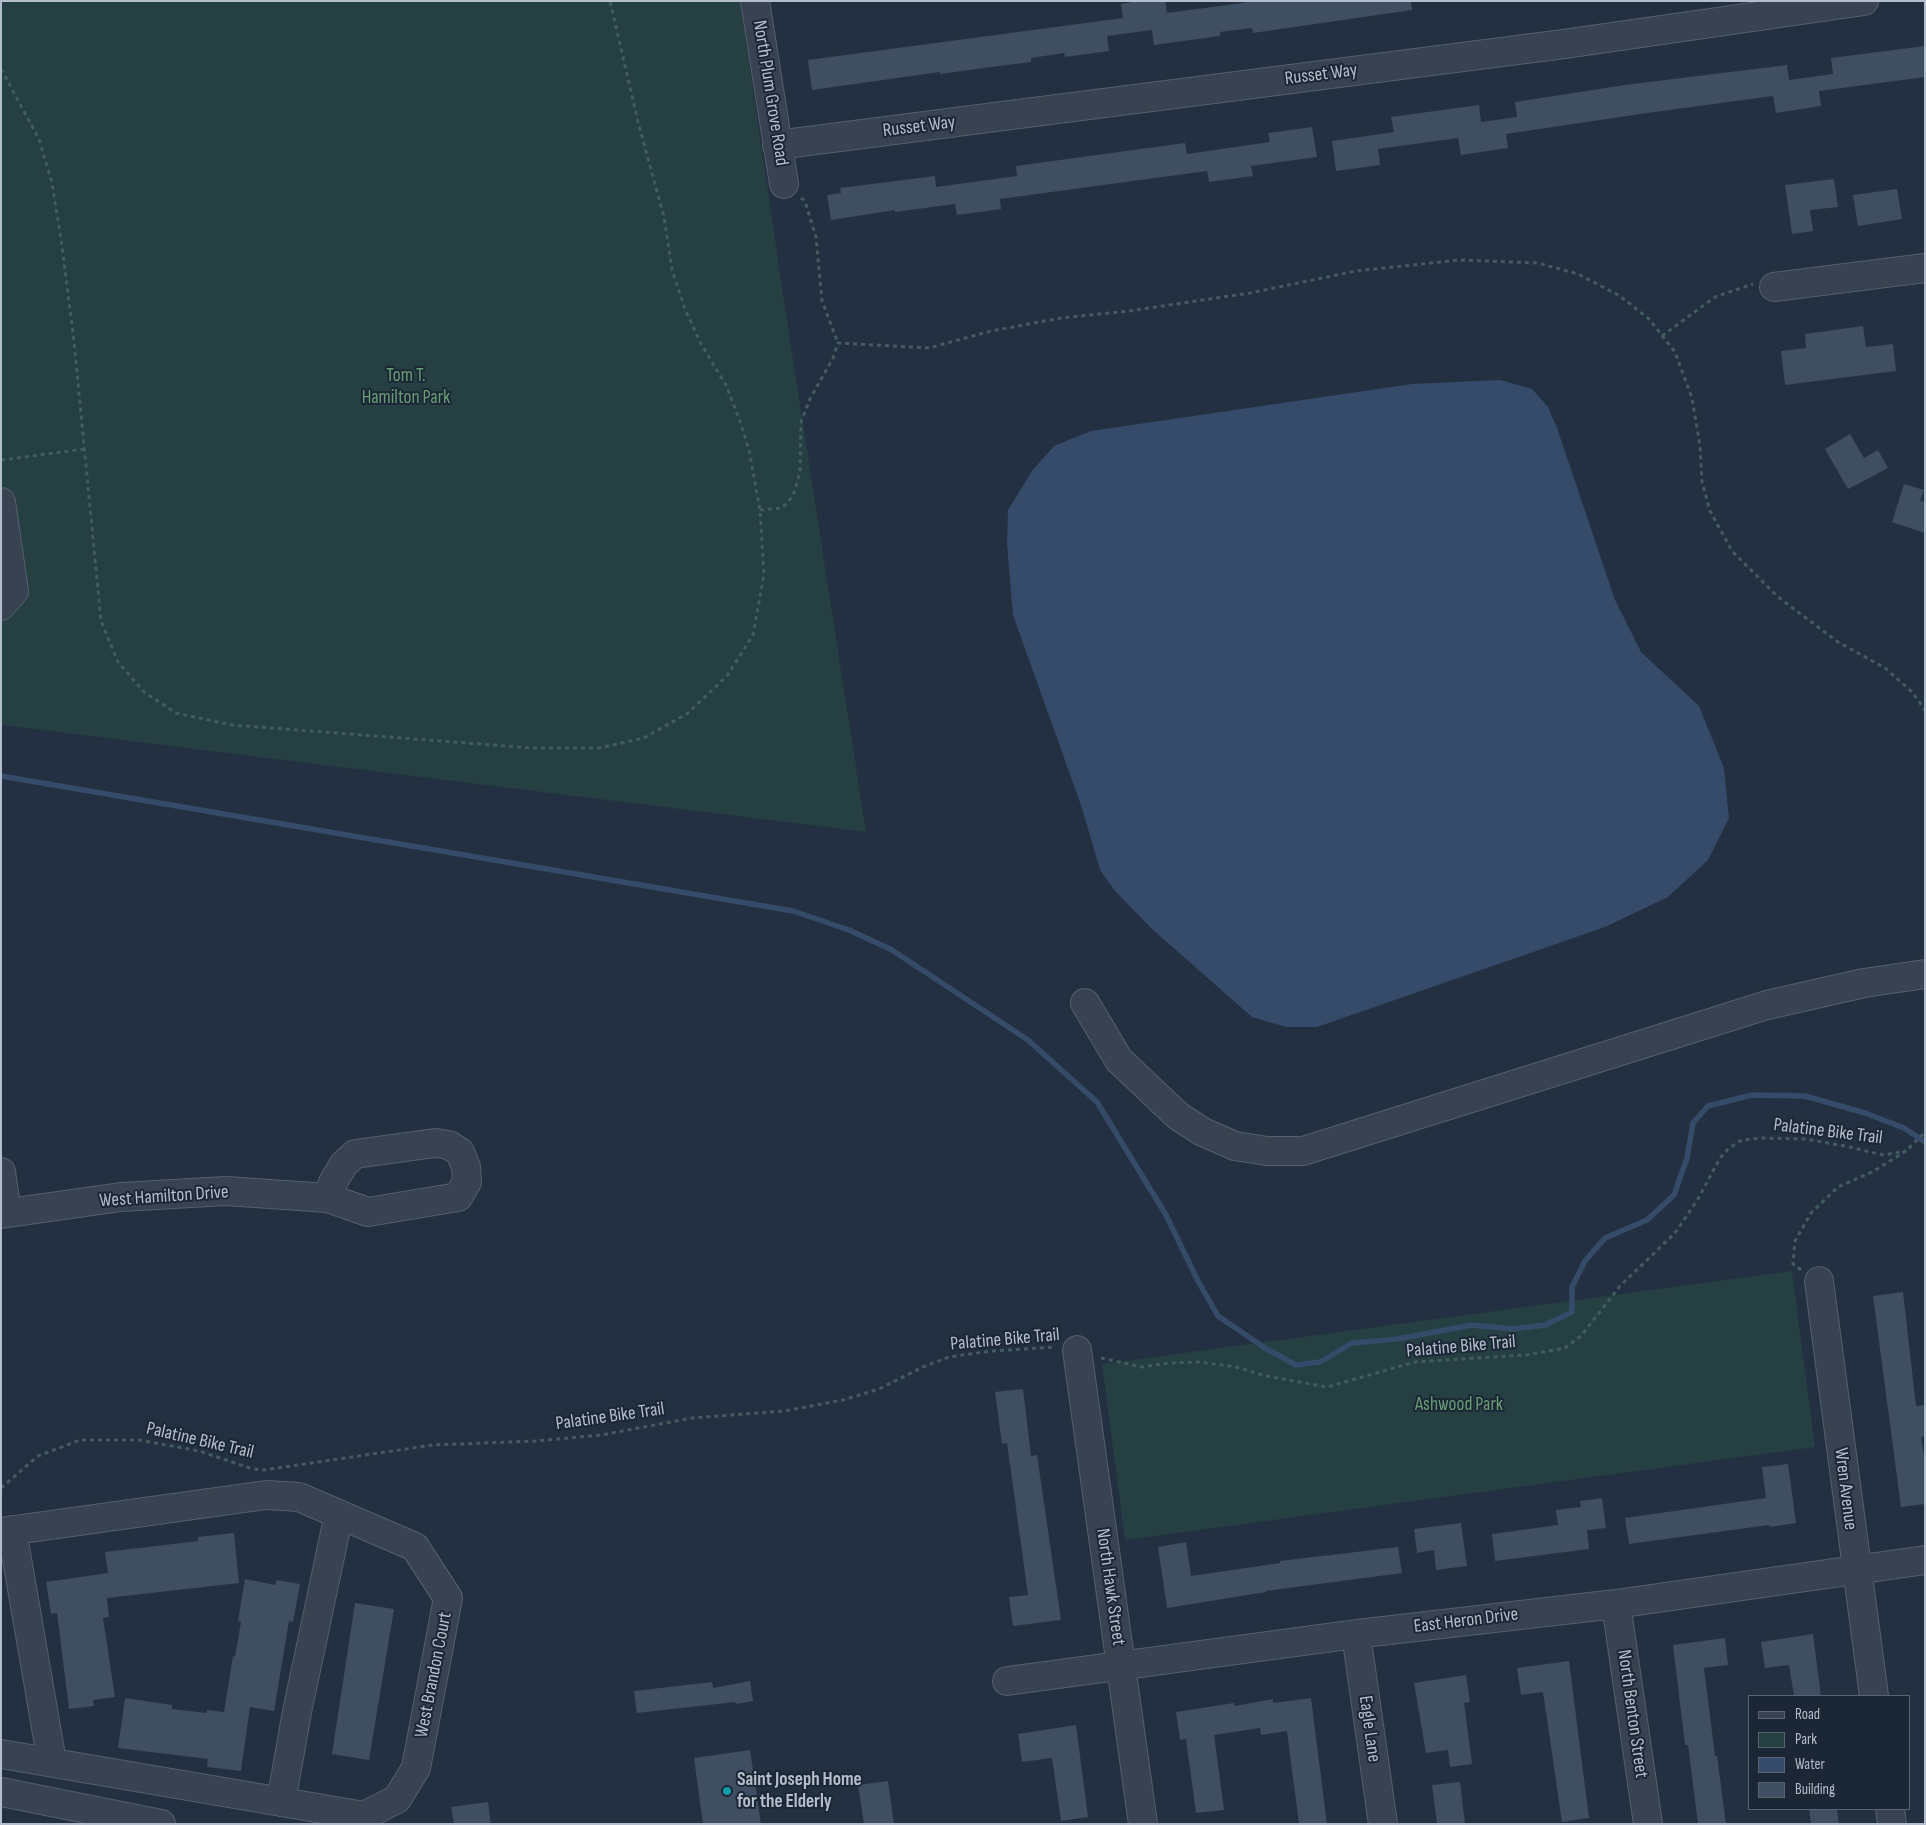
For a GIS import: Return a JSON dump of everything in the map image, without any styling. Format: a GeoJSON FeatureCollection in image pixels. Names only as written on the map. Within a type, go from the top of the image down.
{"type":"FeatureCollection","features":[{"type":"Feature","properties":{"kind":"street","name":"North Plum Grove Road"},"geometry":{"type":"LineString","coordinates":[[756,1],[784,184]]}},
{"type":"Feature","properties":{"kind":"street","name":"Russet Way"},"geometry":{"type":"LineString","coordinates":[[777,145],[1564,44],[1864,1]]}},
{"type":"Feature","properties":{"kind":"street"},"geometry":{"type":"LineString","coordinates":[[1774,287],[1925,269]]}},
{"type":"Feature","properties":{"kind":"street"},"geometry":{"type":"LineString","coordinates":[[1,502],[14,591],[1,606]]}},
{"type":"Feature","properties":{"kind":"street"},"geometry":{"type":"LineString","coordinates":[[1085,1004],[1119,1060],[1178,1116],[1203,1132],[1235,1146],[1267,1151],[1303,1151],[1767,1005],[1864,983],[1925,974]]}},
{"type":"Feature","properties":{"kind":"street"},"geometry":{"type":"LineString","coordinates":[[1,1172],[4,1214]]}},
{"type":"Feature","properties":{"kind":"street","name":"West Hamilton Drive"},"geometry":{"type":"LineString","coordinates":[[4,1214],[121,1197],[226,1191],[328,1198]]}},
{"type":"Feature","properties":{"kind":"street","name":"Wren Avenue"},"geometry":{"type":"LineString","coordinates":[[1819,1281],[1874,1695]]}},
{"type":"Feature","properties":{"kind":"street","name":"North Hawk Street"},"geometry":{"type":"LineString","coordinates":[[1077,1350],[1143,1824]]}},
{"type":"Feature","properties":{"kind":"street","name":"West Brandon Court"},"geometry":{"type":"LineString","coordinates":[[1,1754],[373,1818],[397,1799],[416,1768],[448,1598],[415,1547],[299,1497],[266,1495],[6,1531]]}},
{"type":"Feature","properties":{"kind":"street"},"geometry":{"type":"LineString","coordinates":[[281,1802],[297,1712],[339,1514]]}},
{"type":"Feature","properties":{"kind":"street"},"geometry":{"type":"LineString","coordinates":[[6,1531],[52,1762]]}},
{"type":"Feature","properties":{"kind":"street","name":"East Heron Drive"},"geometry":{"type":"LineString","coordinates":[[1007,1681],[1356,1634],[1616,1604],[1925,1560]]}},
{"type":"Feature","properties":{"kind":"street","name":"North Benton Street"},"geometry":{"type":"LineString","coordinates":[[1616,1604],[1648,1824]]}},
{"type":"Feature","properties":{"kind":"street","name":"Eagle Lane"},"geometry":{"type":"LineString","coordinates":[[1356,1634],[1383,1824]]}},
{"type":"Feature","properties":{"kind":"street"},"geometry":{"type":"LineString","coordinates":[[1,1792],[161,1824]]}},
{"type":"Feature","properties":{"kind":"street"},"geometry":{"type":"LineString","coordinates":[[1890,1810],[1892,1824]]}},
{"type":"Feature","properties":{"kind":"path"},"geometry":{"type":"LineString","coordinates":[[1,69],[39,139],[52,183],[61,239],[85,449],[101,621],[118,662],[144,692],[176,713],[232,725],[532,748],[599,748],[644,738],[688,713],[727,676],[752,635],[764,574],[760,510],[749,450],[726,385],[701,344],[685,309],[672,270],[664,217],[638,122],[610,1]]}},
{"type":"Feature","properties":{"kind":"path"},"geometry":{"type":"LineString","coordinates":[[760,510],[782,508],[793,496],[800,472],[801,422],[810,399],[833,358],[838,343],[822,300],[816,236],[805,201],[784,184]]}},
{"type":"Feature","properties":{"kind":"path"},"geometry":{"type":"LineString","coordinates":[[838,343],[929,348],[991,331],[1061,318],[1129,311],[1250,294],[1356,270],[1460,260],[1538,263],[1578,274],[1620,296],[1649,319],[1675,352],[1692,398],[1700,446],[1702,482],[1710,511],[1732,551],[1778,598],[1838,642],[1885,668],[1912,692],[1925,710]]}},
{"type":"Feature","properties":{"kind":"path"},"geometry":{"type":"LineString","coordinates":[[1662,336],[1715,297],[1743,286],[1769,280],[1774,287]]}},
{"type":"Feature","properties":{"kind":"path"},"geometry":{"type":"LineString","coordinates":[[1,460],[85,449]]}},
{"type":"Feature","properties":{"kind":"path","name":"Palatine Bike Trail"},"geometry":{"type":"LineString","coordinates":[[1,1488],[38,1456],[80,1440],[139,1440],[198,1451],[252,1469],[264,1470],[433,1446],[546,1440],[601,1434],[692,1418],[785,1412],[843,1400],[879,1389],[923,1367],[950,1357],[991,1351],[1059,1347],[1142,1367],[1169,1363],[1200,1362],[1236,1367],[1266,1376],[1327,1387],[1415,1362],[1527,1355],[1565,1348],[1581,1336],[1620,1286],[1675,1233],[1698,1199],[1720,1158],[1729,1148],[1742,1140],[1762,1138],[1805,1139],[1883,1155],[1906,1152],[1925,1132]]}},
{"type":"Feature","properties":{"kind":"path"},"geometry":{"type":"LineString","coordinates":[[1819,1281],[1793,1264],[1795,1241],[1811,1213],[1838,1187],[1874,1171],[1906,1152]]}},
{"type":"Feature","properties":{"kind":"green space","name":"Tom T. Hamilton Park"},"geometry":{"type":"Polygon","coordinates":[[[1,1],[740,1],[866,832],[1,725],[1,1]]]}},
{"type":"Feature","properties":{"kind":"green space","name":"Ashwood Park"},"geometry":{"type":"Polygon","coordinates":[[[1792,1271],[1815,1447],[1125,1540],[1102,1364],[1792,1271]]]}},
{"type":"Feature","properties":{"kind":"water"},"geometry":{"type":"Polygon","coordinates":[[[1500,380],[1532,389],[1548,407],[1557,428],[1615,600],[1641,652],[1699,706],[1724,768],[1729,818],[1708,860],[1668,897],[1605,927],[1317,1027],[1286,1027],[1252,1017],[1153,930],[1115,891],[1100,870],[1082,808],[1013,615],[1007,544],[1008,510],[1032,471],[1054,446],[1091,431],[1412,384],[1500,380]]]}},
{"type":"Feature","properties":{"kind":"building"},"geometry":{"type":"Polygon","coordinates":[[[1138,1],[1165,1],[1167,13],[1257,1],[1411,1],[1412,10],[1253,33],[1252,28],[1220,32],[1220,36],[1154,45],[1152,30],[1107,36],[1109,51],[1065,57],[1064,53],[1031,58],[1031,62],[940,74],[940,72],[812,90],[808,60],[1123,18],[1121,4],[1138,1]]]}},
{"type":"Feature","properties":{"kind":"building"},"geometry":{"type":"Polygon","coordinates":[[[1925,46],[1925,77],[1819,91],[1821,106],[1776,113],[1773,96],[1647,113],[1506,134],[1508,148],[1461,155],[1458,138],[1378,149],[1380,165],[1336,171],[1332,141],[1394,132],[1391,117],[1479,105],[1481,122],[1517,117],[1515,102],[1625,85],[1787,65],[1789,80],[1833,74],[1831,58],[1925,46]]]}},
{"type":"Feature","properties":{"kind":"building"},"geometry":{"type":"Polygon","coordinates":[[[1312,127],[1317,157],[1251,166],[1253,176],[1209,182],[1207,171],[1000,199],[1001,209],[957,215],[955,204],[895,212],[895,210],[831,220],[827,195],[841,193],[840,188],[935,176],[936,187],[1017,176],[1016,166],[1185,143],[1187,154],[1270,142],[1268,133],[1312,127]]]}},
{"type":"Feature","properties":{"kind":"building"},"geometry":{"type":"Polygon","coordinates":[[[1834,179],[1838,207],[1810,210],[1813,231],[1792,234],[1785,185],[1834,179]]]}},
{"type":"Feature","properties":{"kind":"building"},"geometry":{"type":"Polygon","coordinates":[[[1897,189],[1902,219],[1858,226],[1853,195],[1897,189]]]}},
{"type":"Feature","properties":{"kind":"building"},"geometry":{"type":"Polygon","coordinates":[[[1863,326],[1866,347],[1893,344],[1896,371],[1785,385],[1781,351],[1806,348],[1805,334],[1863,326]]]}},
{"type":"Feature","properties":{"kind":"building"},"geometry":{"type":"Polygon","coordinates":[[[1850,434],[1864,458],[1878,450],[1888,468],[1848,489],[1825,449],[1850,434]]]}},
{"type":"Feature","properties":{"kind":"building"},"geometry":{"type":"Polygon","coordinates":[[[1904,484],[1924,490],[1920,501],[1925,502],[1925,533],[1892,522],[1904,484]]]}},
{"type":"Feature","properties":{"kind":"building"},"geometry":{"type":"Polygon","coordinates":[[[1903,1292],[1916,1406],[1925,1405],[1925,1436],[1921,1437],[1925,1463],[1925,1504],[1901,1507],[1873,1296],[1903,1292]]]}},
{"type":"Feature","properties":{"kind":"building"},"geometry":{"type":"Polygon","coordinates":[[[1023,1389],[1031,1456],[1037,1455],[1061,1620],[1013,1626],[1009,1597],[1028,1595],[1007,1443],[1002,1444],[995,1392],[1023,1389]]]}},
{"type":"Feature","properties":{"kind":"building"},"geometry":{"type":"Polygon","coordinates":[[[1788,1464],[1796,1523],[1629,1544],[1625,1518],[1766,1498],[1762,1467],[1788,1464]]]}},
{"type":"Feature","properties":{"kind":"building"},"geometry":{"type":"Polygon","coordinates":[[[1602,1498],[1606,1528],[1587,1530],[1589,1549],[1495,1561],[1492,1534],[1558,1525],[1556,1510],[1581,1507],[1580,1501],[1602,1498]]]}},
{"type":"Feature","properties":{"kind":"building"},"geometry":{"type":"Polygon","coordinates":[[[1461,1523],[1467,1566],[1436,1570],[1434,1550],[1417,1553],[1414,1529],[1461,1523]]]}},
{"type":"Feature","properties":{"kind":"building"},"geometry":{"type":"Polygon","coordinates":[[[234,1533],[239,1583],[107,1598],[109,1617],[103,1618],[115,1697],[93,1700],[94,1706],[69,1709],[57,1613],[51,1614],[46,1582],[108,1573],[105,1552],[198,1541],[198,1537],[234,1533]]]}},
{"type":"Feature","properties":{"kind":"building"},"geometry":{"type":"Polygon","coordinates":[[[1186,1542],[1191,1576],[1280,1563],[1280,1561],[1398,1547],[1402,1573],[1266,1591],[1167,1608],[1158,1547],[1186,1542]]]}},
{"type":"Feature","properties":{"kind":"building"},"geometry":{"type":"Polygon","coordinates":[[[245,1579],[276,1585],[276,1580],[300,1584],[293,1622],[289,1621],[274,1711],[250,1707],[241,1771],[207,1767],[208,1759],[118,1748],[125,1698],[172,1705],[172,1709],[207,1713],[207,1710],[224,1712],[233,1656],[235,1657],[241,1622],[238,1621],[245,1579]]]}},
{"type":"Feature","properties":{"kind":"building"},"geometry":{"type":"Polygon","coordinates":[[[355,1603],[394,1609],[369,1760],[332,1754],[355,1603]]]}},
{"type":"Feature","properties":{"kind":"building"},"geometry":{"type":"Polygon","coordinates":[[[1813,1634],[1821,1695],[1794,1695],[1789,1665],[1765,1668],[1761,1642],[1813,1634]]]}},
{"type":"Feature","properties":{"kind":"building"},"geometry":{"type":"Polygon","coordinates":[[[1725,1638],[1728,1665],[1704,1668],[1726,1824],[1698,1824],[1688,1745],[1685,1745],[1673,1645],[1725,1638]]]}},
{"type":"Feature","properties":{"kind":"building"},"geometry":{"type":"Polygon","coordinates":[[[1569,1661],[1589,1818],[1562,1822],[1543,1692],[1521,1695],[1517,1668],[1569,1661]]]}},
{"type":"Feature","properties":{"kind":"building"},"geometry":{"type":"Polygon","coordinates":[[[1466,1675],[1470,1702],[1464,1703],[1472,1764],[1450,1767],[1448,1750],[1426,1753],[1414,1683],[1466,1675]]]}},
{"type":"Feature","properties":{"kind":"building"},"geometry":{"type":"Polygon","coordinates":[[[750,1681],[753,1701],[637,1713],[634,1691],[712,1682],[713,1688],[750,1681]]]}},
{"type":"Feature","properties":{"kind":"building"},"geometry":{"type":"Polygon","coordinates":[[[1311,1698],[1327,1824],[1299,1824],[1287,1731],[1261,1735],[1260,1728],[1214,1735],[1224,1810],[1196,1813],[1186,1739],[1180,1740],[1176,1712],[1234,1703],[1235,1706],[1273,1699],[1273,1703],[1311,1698]]]}},
{"type":"Feature","properties":{"kind":"building"},"geometry":{"type":"Polygon","coordinates":[[[1076,1725],[1088,1817],[1061,1821],[1052,1758],[1022,1762],[1018,1734],[1076,1725]]]}},
{"type":"Feature","properties":{"kind":"building","name":"Saint Joseph Home for the Elderly"},"geometry":{"type":"Polygon","coordinates":[[[750,1750],[761,1824],[703,1824],[694,1758],[750,1750]]]}},
{"type":"Feature","properties":{"kind":"building","name":"Saint Joseph Home for the Elderly"},"geometry":{"type":"Polygon","coordinates":[[[888,1781],[894,1824],[864,1824],[858,1785],[888,1781]]]}},
{"type":"Feature","properties":{"kind":"building"},"geometry":{"type":"Polygon","coordinates":[[[1460,1782],[1465,1824],[1437,1824],[1432,1785],[1460,1782]]]}},
{"type":"Feature","properties":{"kind":"building"},"geometry":{"type":"Polygon","coordinates":[[[488,1802],[491,1824],[454,1824],[451,1807],[488,1802]]]}},
{"type":"Feature","properties":{"kind":"building"},"geometry":{"type":"Polygon","coordinates":[[[1809,1810],[1837,1810],[1839,1824],[1811,1824],[1809,1810]]]}},
{"type":"Feature","properties":{"kind":"waterway"},"geometry":{"type":"LineString","coordinates":[[1,776],[793,911],[849,930],[892,950],[1028,1040],[1097,1102],[1166,1215],[1198,1281],[1218,1316],[1265,1348],[1296,1365],[1320,1362],[1352,1343],[1397,1339],[1472,1325],[1513,1329],[1545,1325],[1572,1312],[1572,1287],[1585,1261],[1605,1238],[1647,1220],[1674,1195],[1687,1158],[1693,1123],[1708,1106],[1752,1095],[1805,1096],[1865,1113],[1904,1128],[1925,1142]]}},
{"type":"Feature","properties":{"kind":"place","name":"Saint Joseph Home for the Elderly"},"geometry":{"type":"Point","coordinates":[727,1791]}}]}
